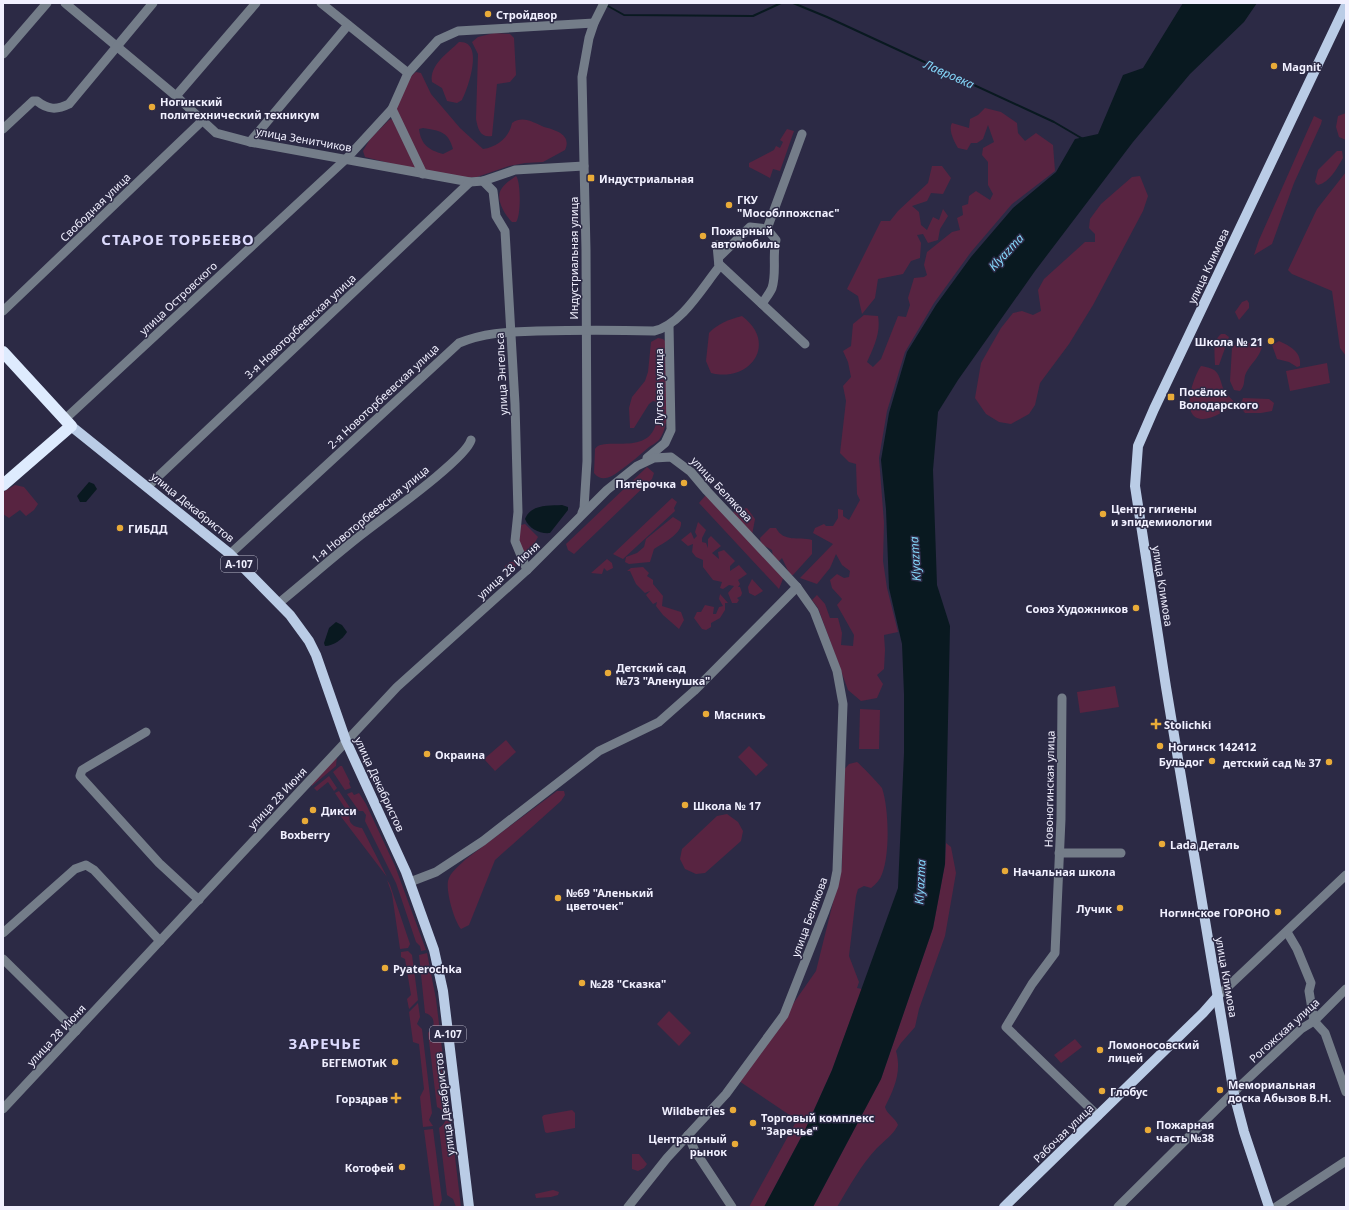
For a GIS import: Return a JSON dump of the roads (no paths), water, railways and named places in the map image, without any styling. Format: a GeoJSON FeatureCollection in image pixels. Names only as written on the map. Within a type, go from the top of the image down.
{"type":"FeatureCollection","features":[{"type":"Feature","properties":{"kind":"highway","name":"улица Декабристов"},"geometry":{"type":"LineString","coordinates":[[3,352],[68,423]]}},
{"type":"Feature","properties":{"kind":"highway"},"geometry":{"type":"LineString","coordinates":[[3,485],[68,423]]}},
{"type":"Feature","properties":{"kind":"main road","name":"улица Климова"},"geometry":{"type":"LineString","coordinates":[[1269,1207],[1244,1132],[1234,1094],[1195,862],[1135,480],[1137,454],[1144,430],[1155,405],[1346,5]]}},
{"type":"Feature","properties":{"kind":"main road","name":"улица Декабристов"},"geometry":{"type":"LineString","coordinates":[[68,423],[230,554],[303,631],[316,655],[346,740],[410,882],[426,925],[442,981],[469,1207]]}},
{"type":"Feature","properties":{"kind":"main road","name":"Рабочая улица"},"geometry":{"type":"LineString","coordinates":[[1004,1207],[1199,1018],[1218,996]]}},
{"type":"Feature","properties":{"kind":"street"},"geometry":{"type":"LineString","coordinates":[[3,54],[47,3]]}},
{"type":"Feature","properties":{"kind":"street","name":"улица Зенитчиков"},"geometry":{"type":"LineString","coordinates":[[65,3],[176,96],[216,134],[250,142],[348,158],[470,182],[483,181],[515,170],[584,166]]}},
{"type":"Feature","properties":{"kind":"street"},"geometry":{"type":"LineString","coordinates":[[3,129],[33,102],[37,101],[42,106],[55,109],[69,104],[153,3]]}},
{"type":"Feature","properties":{"kind":"street"},"geometry":{"type":"LineString","coordinates":[[176,96],[256,3]]}},
{"type":"Feature","properties":{"kind":"street"},"geometry":{"type":"LineString","coordinates":[[321,3],[408,73]]}},
{"type":"Feature","properties":{"kind":"street","name":"Индустриальная улица"},"geometry":{"type":"LineString","coordinates":[[580,516],[584,508],[586,491],[586,329],[582,77],[585,52],[594,23],[604,3]]}},
{"type":"Feature","properties":{"kind":"street","name":"улица Островского"},"geometry":{"type":"LineString","coordinates":[[68,423],[348,158],[392,109],[408,73],[438,40],[458,31],[594,23]]}},
{"type":"Feature","properties":{"kind":"street"},"geometry":{"type":"LineString","coordinates":[[250,142],[348,25]]}},
{"type":"Feature","properties":{"kind":"street"},"geometry":{"type":"LineString","coordinates":[[392,109],[424,174]]}},
{"type":"Feature","properties":{"kind":"street","name":"Свободная улица"},"geometry":{"type":"LineString","coordinates":[[3,311],[203,120]]}},
{"type":"Feature","properties":{"kind":"street"},"geometry":{"type":"LineString","coordinates":[[767,229],[802,134]]}},
{"type":"Feature","properties":{"kind":"street","name":"улица Энгельса"},"geometry":{"type":"LineString","coordinates":[[483,181],[493,191],[496,216],[505,231],[518,512],[515,541],[526,570]]}},
{"type":"Feature","properties":{"kind":"street","name":"3-я Новоторбеевская улица"},"geometry":{"type":"LineString","coordinates":[[147,487],[470,182]]}},
{"type":"Feature","properties":{"kind":"street"},"geometry":{"type":"LineString","coordinates":[[719,261],[750,227],[767,229],[776,240],[774,249],[774,278],[772,288],[762,304]]}},
{"type":"Feature","properties":{"kind":"street"},"geometry":{"type":"LineString","coordinates":[[586,329],[654,331],[669,325],[688,306],[719,267],[717,245]]}},
{"type":"Feature","properties":{"kind":"street"},"geometry":{"type":"LineString","coordinates":[[719,261],[805,344]]}},
{"type":"Feature","properties":{"kind":"street","name":"Луговая улица"},"geometry":{"type":"LineString","coordinates":[[642,462],[665,443],[671,430],[669,325]]}},
{"type":"Feature","properties":{"kind":"street","name":"2-я Новоторбеевская улица"},"geometry":{"type":"LineString","coordinates":[[230,554],[459,342],[478,335],[510,332],[586,329]]}},
{"type":"Feature","properties":{"kind":"street","name":"1-я Новоторбеевская улица"},"geometry":{"type":"LineString","coordinates":[[279,604],[360,536],[450,465],[469,446],[471,440]]}},
{"type":"Feature","properties":{"kind":"street","name":"улица Белякова"},"geometry":{"type":"LineString","coordinates":[[580,516],[607,490],[642,462],[665,456],[672,457],[680,463],[796,588],[814,611],[837,671],[842,694],[843,723],[836,878],[826,911],[784,1015],[726,1094],[677,1147],[628,1207]]}},
{"type":"Feature","properties":{"kind":"street","name":"улица 28 Июня"},"geometry":{"type":"LineString","coordinates":[[3,1109],[397,687],[570,529],[580,516]]}},
{"type":"Feature","properties":{"kind":"street"},"geometry":{"type":"LineString","coordinates":[[410,882],[436,872],[483,841],[606,747],[658,722],[694,691],[796,588]]}},
{"type":"Feature","properties":{"kind":"street","name":"Новоногинская улица"},"geometry":{"type":"LineString","coordinates":[[1062,698],[1059,853],[1055,953],[1032,984],[1006,1027],[1098,1116]]}},
{"type":"Feature","properties":{"kind":"street"},"geometry":{"type":"LineString","coordinates":[[146,732],[82,770],[80,776],[159,863],[199,900]]}},
{"type":"Feature","properties":{"kind":"street"},"geometry":{"type":"LineString","coordinates":[[1059,853],[1121,853]]}},
{"type":"Feature","properties":{"kind":"street"},"geometry":{"type":"LineString","coordinates":[[3,934],[75,869],[86,865],[94,870],[160,941]]}},
{"type":"Feature","properties":{"kind":"street","name":"Рабочая улица"},"geometry":{"type":"LineString","coordinates":[[1218,996],[1346,875]]}},
{"type":"Feature","properties":{"kind":"street"},"geometry":{"type":"LineString","coordinates":[[1287,932],[1297,949],[1311,983],[1309,992],[1314,1021],[1325,1033],[1346,1092]]}},
{"type":"Feature","properties":{"kind":"street"},"geometry":{"type":"LineString","coordinates":[[3,959],[76,1031]]}},
{"type":"Feature","properties":{"kind":"street","name":"Рогожская улица"},"geometry":{"type":"LineString","coordinates":[[1118,1207],[1301,1029],[1314,1021],[1346,989]]}},
{"type":"Feature","properties":{"kind":"street"},"geometry":{"type":"LineString","coordinates":[[688,1135],[695,1151],[732,1207]]}},
{"type":"Feature","properties":{"kind":"street"},"geometry":{"type":"LineString","coordinates":[[677,1147],[695,1151]]}},
{"type":"Feature","properties":{"kind":"street"},"geometry":{"type":"LineString","coordinates":[[1276,1207],[1346,1161]]}},
{"type":"Feature","properties":{"kind":"water","name":"Klyazma"},"geometry":{"type":"Polygon","coordinates":[[[1183,3],[1257,3],[1244,22],[1190,74],[1133,142],[1035,271],[958,380],[938,412],[933,470],[937,585],[950,626],[945,864],[933,928],[881,1079],[813,1207],[764,1207],[805,1130],[832,1070],[898,888],[904,753],[904,694],[902,644],[889,588],[886,509],[881,460],[889,413],[907,352],[936,305],[971,257],[1013,208],[1056,172],[1075,139],[1098,134],[1123,75],[1143,68],[1183,3]]]}},
{"type":"Feature","properties":{"kind":"water"},"geometry":{"type":"Polygon","coordinates":[[[89,482],[94,484],[97,489],[86,502],[80,502],[77,496],[89,482]]]}},
{"type":"Feature","properties":{"kind":"water"},"geometry":{"type":"Polygon","coordinates":[[[562,505],[568,507],[568,510],[550,533],[542,533],[535,530],[529,526],[525,519],[531,511],[536,508],[562,505]]]}},
{"type":"Feature","properties":{"kind":"water"},"geometry":{"type":"Polygon","coordinates":[[[336,622],[342,625],[347,632],[338,642],[325,646],[324,643],[329,628],[336,622]]]}},
{"type":"Feature","properties":{"kind":"waterway","name":"Лавровка"},"geometry":{"type":"LineString","coordinates":[[608,6],[624,15],[753,16],[781,3]]}},
{"type":"Feature","properties":{"kind":"waterway","name":"Лавровка"},"geometry":{"type":"LineString","coordinates":[[793,3],[827,17],[1054,122],[1083,139]]}},
{"type":"Feature","properties":{"kind":"place","name":"Стройдвор"},"geometry":{"type":"Point","coordinates":[488,14]}},
{"type":"Feature","properties":{"kind":"place","name":"Magnit"},"geometry":{"type":"Point","coordinates":[1274,66]}},
{"type":"Feature","properties":{"kind":"place","name":"Ногинский политехнический техникум"},"geometry":{"type":"Point","coordinates":[152,107]}},
{"type":"Feature","properties":{"kind":"place","name":"Индустриальная"},"geometry":{"type":"Point","coordinates":[591,178]}},
{"type":"Feature","properties":{"kind":"place","name":"ГКУ \"Мособлпожспас\""},"geometry":{"type":"Point","coordinates":[729,205]}},
{"type":"Feature","properties":{"kind":"place","name":"Пожарный автомобиль"},"geometry":{"type":"Point","coordinates":[703,236]}},
{"type":"Feature","properties":{"kind":"place","name":"Школа № 21"},"geometry":{"type":"Point","coordinates":[1271,341]}},
{"type":"Feature","properties":{"kind":"place","name":"Посёлок Володарского"},"geometry":{"type":"Point","coordinates":[1171,397]}},
{"type":"Feature","properties":{"kind":"place","name":"Пятёрочка"},"geometry":{"type":"Point","coordinates":[684,483]}},
{"type":"Feature","properties":{"kind":"place","name":"Центр гигиены и эпидемиологии"},"geometry":{"type":"Point","coordinates":[1103,514]}},
{"type":"Feature","properties":{"kind":"place","name":"ГИБДД"},"geometry":{"type":"Point","coordinates":[120,528]}},
{"type":"Feature","properties":{"kind":"place","name":"Союз Художников"},"geometry":{"type":"Point","coordinates":[1136,608]}},
{"type":"Feature","properties":{"kind":"place","name":"Детский сад №73 \"Аленушка\""},"geometry":{"type":"Point","coordinates":[608,673]}},
{"type":"Feature","properties":{"kind":"place","name":"Мясникъ"},"geometry":{"type":"Point","coordinates":[706,714]}},
{"type":"Feature","properties":{"kind":"place","name":"Stolichki"},"geometry":{"type":"Point","coordinates":[1156,724]}},
{"type":"Feature","properties":{"kind":"place","name":"Ногинск 142412"},"geometry":{"type":"Point","coordinates":[1160,746]}},
{"type":"Feature","properties":{"kind":"place","name":"Окраина"},"geometry":{"type":"Point","coordinates":[427,754]}},
{"type":"Feature","properties":{"kind":"place","name":"Бульдог"},"geometry":{"type":"Point","coordinates":[1212,761]}},
{"type":"Feature","properties":{"kind":"place","name":"детский сад № 37"},"geometry":{"type":"Point","coordinates":[1329,762]}},
{"type":"Feature","properties":{"kind":"place","name":"Школа № 17"},"geometry":{"type":"Point","coordinates":[685,805]}},
{"type":"Feature","properties":{"kind":"place","name":"Дикси"},"geometry":{"type":"Point","coordinates":[313,810]}},
{"type":"Feature","properties":{"kind":"place","name":"Boxberry"},"geometry":{"type":"Point","coordinates":[305,821]}},
{"type":"Feature","properties":{"kind":"place","name":"Lada Деталь"},"geometry":{"type":"Point","coordinates":[1162,844]}},
{"type":"Feature","properties":{"kind":"place","name":"Начальная школа"},"geometry":{"type":"Point","coordinates":[1005,871]}},
{"type":"Feature","properties":{"kind":"place","name":"№69 \"Аленький цветочек\""},"geometry":{"type":"Point","coordinates":[558,898]}},
{"type":"Feature","properties":{"kind":"place","name":"Лучик"},"geometry":{"type":"Point","coordinates":[1120,908]}},
{"type":"Feature","properties":{"kind":"place","name":"Ногинское ГОРОНО"},"geometry":{"type":"Point","coordinates":[1278,912]}},
{"type":"Feature","properties":{"kind":"place","name":"Pyaterochka"},"geometry":{"type":"Point","coordinates":[385,968]}},
{"type":"Feature","properties":{"kind":"place","name":"№28 \"Сказка\""},"geometry":{"type":"Point","coordinates":[582,983]}},
{"type":"Feature","properties":{"kind":"place","name":"Ломоносовский лицей"},"geometry":{"type":"Point","coordinates":[1100,1050]}},
{"type":"Feature","properties":{"kind":"place","name":"БЕГЕМОТиК"},"geometry":{"type":"Point","coordinates":[395,1062]}},
{"type":"Feature","properties":{"kind":"place","name":"Мемориальная доска Абызов В.Н."},"geometry":{"type":"Point","coordinates":[1220,1090]}},
{"type":"Feature","properties":{"kind":"place","name":"Глобус"},"geometry":{"type":"Point","coordinates":[1102,1091]}},
{"type":"Feature","properties":{"kind":"place","name":"Горздрав"},"geometry":{"type":"Point","coordinates":[396,1098]}},
{"type":"Feature","properties":{"kind":"place","name":"Wildberries"},"geometry":{"type":"Point","coordinates":[733,1110]}},
{"type":"Feature","properties":{"kind":"place","name":"Торговый комплекс \"Заречье\""},"geometry":{"type":"Point","coordinates":[753,1123]}},
{"type":"Feature","properties":{"kind":"place","name":"Пожарная часть №38"},"geometry":{"type":"Point","coordinates":[1148,1130]}},
{"type":"Feature","properties":{"kind":"place","name":"Центральный рынок"},"geometry":{"type":"Point","coordinates":[735,1144]}},
{"type":"Feature","properties":{"kind":"place","name":"Котофей"},"geometry":{"type":"Point","coordinates":[402,1167]}},
{"type":"Feature","properties":{"kind":"district","name":"СТАРОЕ ТОРБЕЕВО"},"geometry":{"type":"Point","coordinates":[178,239]}},
{"type":"Feature","properties":{"kind":"district","name":"ЗАРЕЧЬЕ"},"geometry":{"type":"Point","coordinates":[325,1043]}}]}
